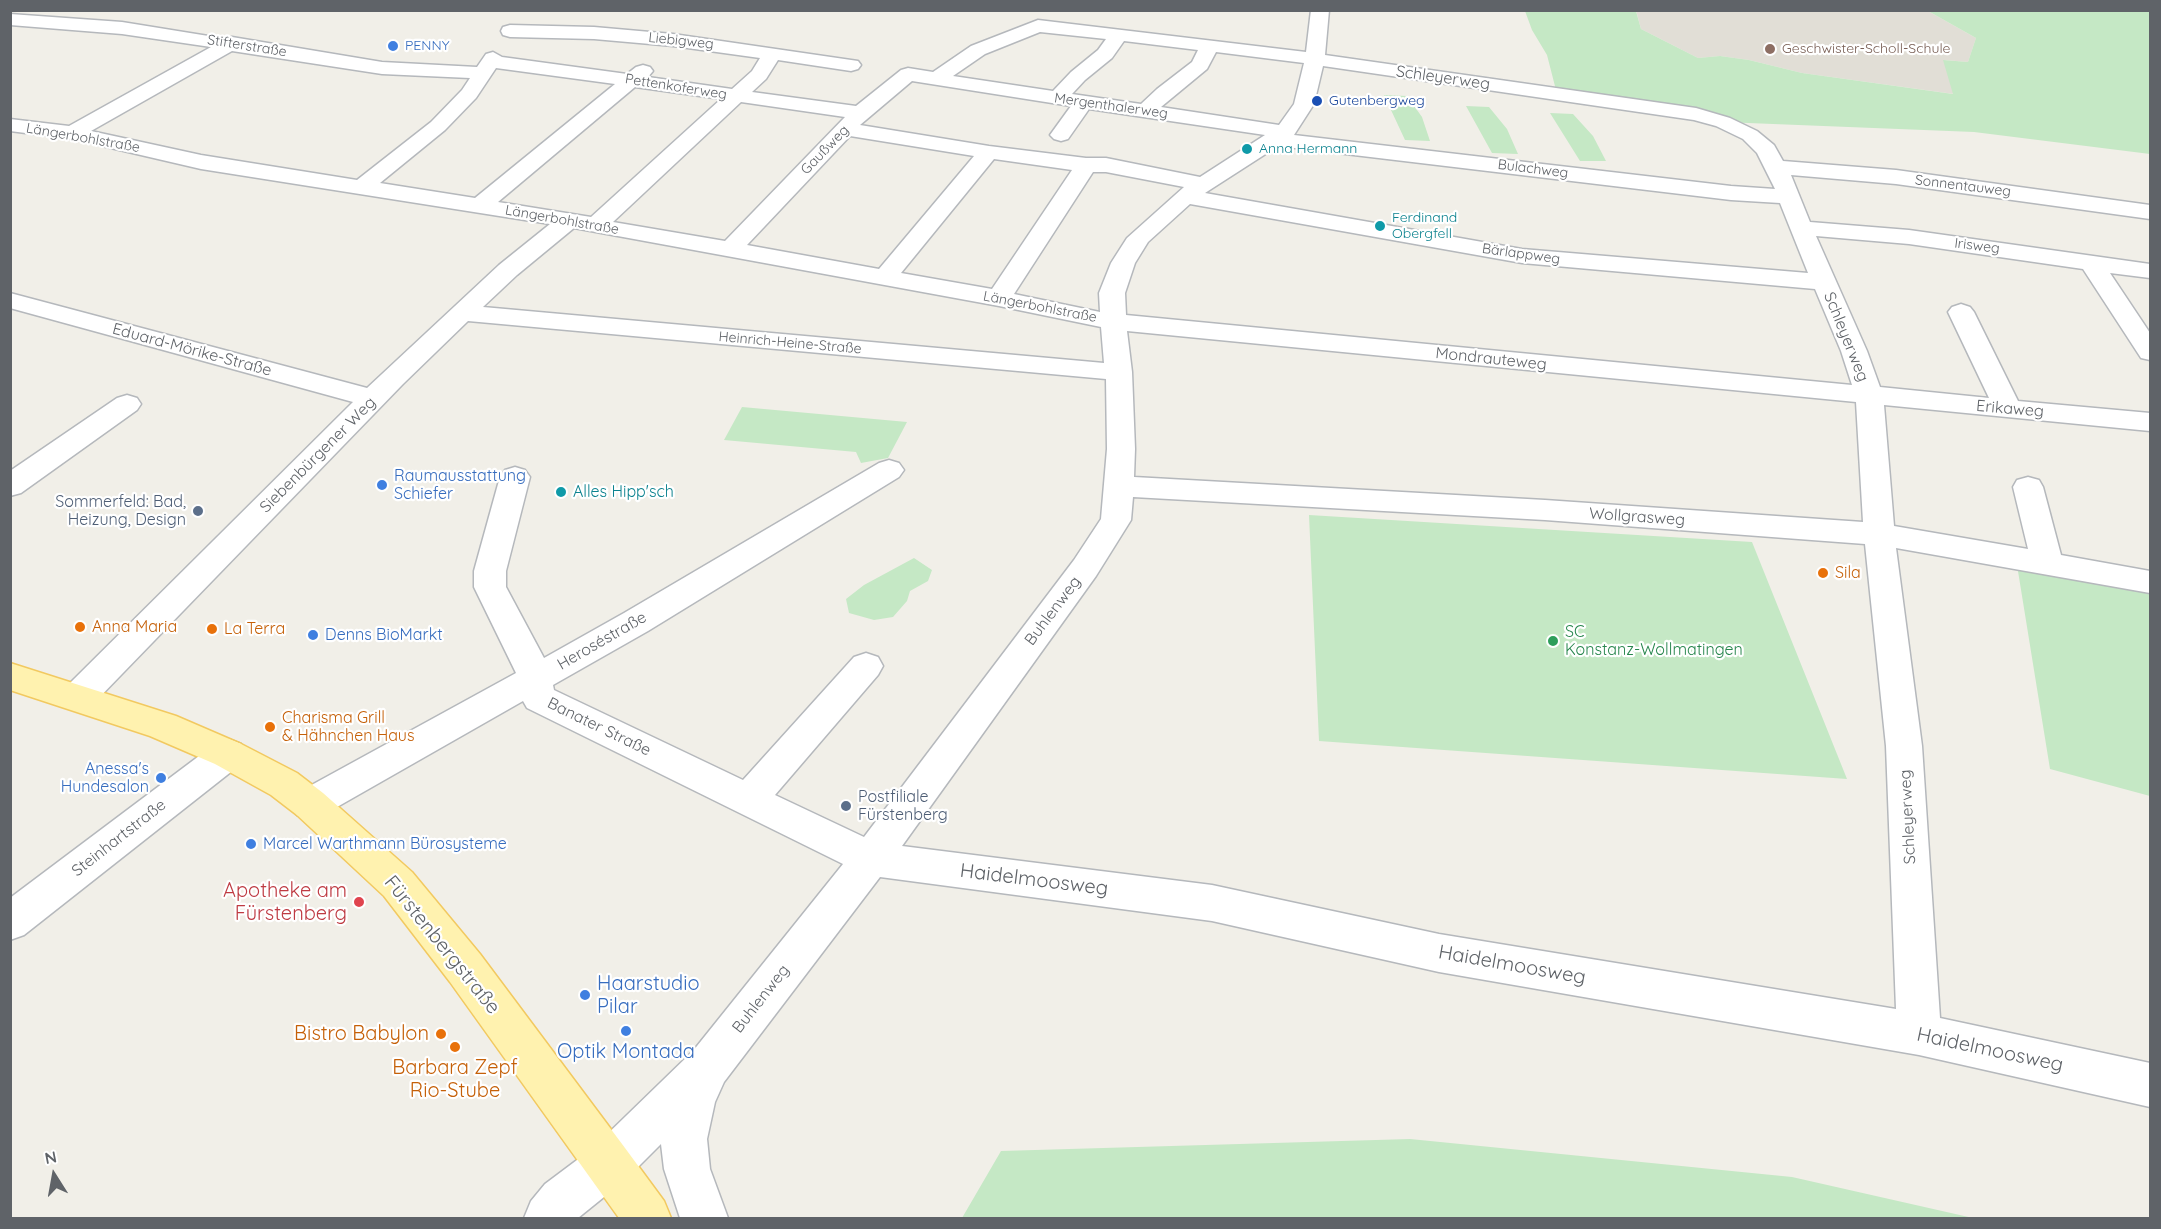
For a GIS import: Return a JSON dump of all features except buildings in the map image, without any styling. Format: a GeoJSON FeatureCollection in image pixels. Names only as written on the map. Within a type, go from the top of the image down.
{"type":"FeatureCollection","features":[{"type":"Feature","properties":{"kind":"main road","name":"Fürstenbergstraße"},"geometry":{"type":"LineString","coordinates":[[10,676],[163,726],[228,754],[284,784],[310,804],[398,884],[465,968],[647,1218]]}},
{"type":"Feature","properties":{"kind":"street"},"geometry":{"type":"LineString","coordinates":[[362,187],[438,126],[469,94],[510,31],[527,10]]}},
{"type":"Feature","properties":{"kind":"street","name":"Buhlenweg"},"geometry":{"type":"LineString","coordinates":[[548,1218],[561,1201],[609,1164],[709,1066],[871,859],[963,730],[1085,568],[1116,520],[1120,486],[1119,372],[1112,293],[1123,263],[1139,238],[1194,190],[1281,136],[1304,104],[1316,60],[1321,21],[1320,10]]}},
{"type":"Feature","properties":{"kind":"street","name":"Stifterstraße"},"geometry":{"type":"LineString","coordinates":[[10,19],[122,27],[382,68],[487,67]]}},
{"type":"Feature","properties":{"kind":"street"},"geometry":{"type":"LineString","coordinates":[[936,77],[978,51],[1038,26],[1316,60]]}},
{"type":"Feature","properties":{"kind":"street"},"geometry":{"type":"LineString","coordinates":[[696,43],[714,28]]}},
{"type":"Feature","properties":{"kind":"street","name":"Liebigweg"},"geometry":{"type":"LineString","coordinates":[[510,31],[594,33],[673,40],[773,52],[851,65]]}},
{"type":"Feature","properties":{"kind":"street"},"geometry":{"type":"LineString","coordinates":[[1058,98],[1078,76],[1105,54],[1118,36]]}},
{"type":"Feature","properties":{"kind":"street"},"geometry":{"type":"LineString","coordinates":[[480,205],[648,68],[659,52],[673,40]]}},
{"type":"Feature","properties":{"kind":"street"},"geometry":{"type":"LineString","coordinates":[[72,133],[232,43]]}},
{"type":"Feature","properties":{"kind":"street"},"geometry":{"type":"LineString","coordinates":[[1147,110],[1200,64],[1210,46]]}},
{"type":"Feature","properties":{"kind":"street"},"geometry":{"type":"LineString","coordinates":[[595,226],[759,75],[773,52]]}},
{"type":"Feature","properties":{"kind":"street","name":"Schleyerweg"},"geometry":{"type":"LineString","coordinates":[[1316,60],[1696,114],[1723,122],[1750,135],[1766,150],[1790,197],[1854,351],[1869,396],[1878,534],[1904,746],[1919,1034]]}},
{"type":"Feature","properties":{"kind":"street","name":"Pettenkoferweg"},"geometry":{"type":"LineString","coordinates":[[487,67],[632,80],[860,113]]}},
{"type":"Feature","properties":{"kind":"street","name":"Gaußweg"},"geometry":{"type":"LineString","coordinates":[[730,250],[860,113],[908,74],[936,77]]}},
{"type":"Feature","properties":{"kind":"street","name":"Mergenthalerweg"},"geometry":{"type":"LineString","coordinates":[[936,77],[944,81],[1147,110],[1281,136]]}},
{"type":"Feature","properties":{"kind":"street"},"geometry":{"type":"LineString","coordinates":[[1061,135],[1084,102]]}},
{"type":"Feature","properties":{"kind":"street","name":"Längerbohlstraße"},"geometry":{"type":"LineString","coordinates":[[10,125],[72,133],[201,162],[480,205],[999,298],[1113,322]]}},
{"type":"Feature","properties":{"kind":"street","name":"Bärlappweg"},"geometry":{"type":"LineString","coordinates":[[844,129],[989,152],[1086,165],[1106,165],[1194,190],[1522,256],[1824,282]]}},
{"type":"Feature","properties":{"kind":"street","name":"Bulachweg"},"geometry":{"type":"LineString","coordinates":[[1281,136],[1731,193],[1790,197]]}},
{"type":"Feature","properties":{"kind":"street"},"geometry":{"type":"LineString","coordinates":[[884,278],[989,152]]}},
{"type":"Feature","properties":{"kind":"street"},"geometry":{"type":"LineString","coordinates":[[999,298],[1086,165]]}},
{"type":"Feature","properties":{"kind":"street","name":"Sonnentauweg"},"geometry":{"type":"LineString","coordinates":[[1775,167],[1849,175],[1896,177],[2151,212]]}},
{"type":"Feature","properties":{"kind":"street","name":"Siebenbürgener Weg"},"geometry":{"type":"LineString","coordinates":[[78,697],[461,313],[567,222]]}},
{"type":"Feature","properties":{"kind":"street","name":"Irisweg"},"geometry":{"type":"LineString","coordinates":[[1802,228],[1909,237],[2151,271]]}},
{"type":"Feature","properties":{"kind":"street"},"geometry":{"type":"LineString","coordinates":[[2091,262],[2151,352]]}},
{"type":"Feature","properties":{"kind":"street","name":"Eduard-Mörike-Straße"},"geometry":{"type":"LineString","coordinates":[[10,300],[374,399]]}},
{"type":"Feature","properties":{"kind":"street"},"geometry":{"type":"LineString","coordinates":[[1961,312],[2008,409]]}},
{"type":"Feature","properties":{"kind":"street","name":"Heinrich-Heine-Straße"},"geometry":{"type":"LineString","coordinates":[[461,313],[1119,372]]}},
{"type":"Feature","properties":{"kind":"street","name":"Mondrauteweg"},"geometry":{"type":"LineString","coordinates":[[1113,322],[1869,396]]}},
{"type":"Feature","properties":{"kind":"street","name":"Erikaweg"},"geometry":{"type":"LineString","coordinates":[[1869,396],[2151,422]]}},
{"type":"Feature","properties":{"kind":"street"},"geometry":{"type":"LineString","coordinates":[[10,486],[127,404]]}},
{"type":"Feature","properties":{"kind":"street","name":"Heroséstraße"},"geometry":{"type":"LineString","coordinates":[[310,804],[636,622],[889,470]]}},
{"type":"Feature","properties":{"kind":"street","name":"Banater Straße"},"geometry":{"type":"LineString","coordinates":[[515,477],[490,571],[490,587],[531,666],[539,698],[871,859]]}},
{"type":"Feature","properties":{"kind":"street","name":"Wollgrasweg"},"geometry":{"type":"LineString","coordinates":[[1120,486],[1522,509],[1878,534],[2151,582]]}},
{"type":"Feature","properties":{"kind":"street"},"geometry":{"type":"LineString","coordinates":[[2028,487],[2047,564]]}},
{"type":"Feature","properties":{"kind":"street"},"geometry":{"type":"LineString","coordinates":[[749,799],[866,666]]}},
{"type":"Feature","properties":{"kind":"street","name":"Steinhartstraße"},"geometry":{"type":"LineString","coordinates":[[10,922],[228,754]]}},
{"type":"Feature","properties":{"kind":"street","name":"Haidelmoosweg"},"geometry":{"type":"LineString","coordinates":[[871,859],[1212,903],[1439,953],[1919,1034],[2151,1085]]}},
{"type":"Feature","properties":{"kind":"street"},"geometry":{"type":"LineString","coordinates":[[704,1218],[687,1169],[684,1139],[693,1100],[709,1066]]}},
{"type":"Feature","properties":{"kind":"shaded area"},"geometry":{"type":"Polygon","coordinates":[[[1636,10],[1928,11],[1976,38],[1968,62],[1944,60],[1954,94],[1802,73],[1749,60],[1720,56],[1698,58],[1641,29],[1636,10]]]}},
{"type":"Feature","properties":{"kind":"green space"},"geometry":{"type":"Polygon","coordinates":[[[1525,11],[1636,11],[1641,29],[1698,58],[1720,56],[1749,60],[1802,73],[1953,94],[1943,60],[1968,62],[1976,38],[1928,11],[2150,11],[2150,154],[1974,132],[1723,122],[1557,94],[1547,55],[1532,30],[1525,11]]]}},
{"type":"Feature","properties":{"kind":"green space"},"geometry":{"type":"Polygon","coordinates":[[[1384,95],[1407,96],[1422,117],[1430,141],[1405,140],[1384,95]]]}},
{"type":"Feature","properties":{"kind":"green space"},"geometry":{"type":"Polygon","coordinates":[[[1466,106],[1489,107],[1507,129],[1518,154],[1492,153],[1466,106]]]}},
{"type":"Feature","properties":{"kind":"green space"},"geometry":{"type":"Polygon","coordinates":[[[1550,113],[1573,114],[1593,136],[1606,161],[1580,161],[1550,113]]]}},
{"type":"Feature","properties":{"kind":"green space"},"geometry":{"type":"Polygon","coordinates":[[[742,407],[907,422],[888,458],[861,463],[856,452],[724,440],[742,407]]]}},
{"type":"Feature","properties":{"kind":"green space","name":"SC Konstanz-Wollmatingen"},"geometry":{"type":"Polygon","coordinates":[[[1309,515],[1752,542],[1847,779],[1319,741],[1309,515]]]}},
{"type":"Feature","properties":{"kind":"green space"},"geometry":{"type":"Polygon","coordinates":[[[914,558],[932,570],[928,581],[910,591],[907,601],[893,617],[874,620],[849,613],[846,599],[864,585],[914,558]]]}},
{"type":"Feature","properties":{"kind":"green space"},"geometry":{"type":"Polygon","coordinates":[[[2017,565],[2150,590],[2150,796],[2050,769],[2017,565]]]}},
{"type":"Feature","properties":{"kind":"green space"},"geometry":{"type":"Polygon","coordinates":[[[1410,1139],[1792,1177],[1973,1218],[962,1218],[1001,1151],[1410,1139]]]}},
{"type":"Feature","properties":{"kind":"place","name":"PENNY"},"geometry":{"type":"Point","coordinates":[393,46]}},
{"type":"Feature","properties":{"kind":"place","name":"Geschwister-Scholl-Schule"},"geometry":{"type":"Point","coordinates":[1770,49]}},
{"type":"Feature","properties":{"kind":"place","name":"Gutenbergweg"},"geometry":{"type":"Point","coordinates":[1317,101]}},
{"type":"Feature","properties":{"kind":"place","name":"Anna Hermann"},"geometry":{"type":"Point","coordinates":[1247,149]}},
{"type":"Feature","properties":{"kind":"place","name":"Ferdinand Obergfell"},"geometry":{"type":"Point","coordinates":[1380,226]}},
{"type":"Feature","properties":{"kind":"place","name":"Raumausstattung Schiefer"},"geometry":{"type":"Point","coordinates":[382,485]}},
{"type":"Feature","properties":{"kind":"place","name":"Alles Hipp'sch"},"geometry":{"type":"Point","coordinates":[561,492]}},
{"type":"Feature","properties":{"kind":"place","name":"Sommerfeld: Bad, Heizung, Design"},"geometry":{"type":"Point","coordinates":[198,511]}},
{"type":"Feature","properties":{"kind":"place","name":"Sila"},"geometry":{"type":"Point","coordinates":[1823,573]}},
{"type":"Feature","properties":{"kind":"place","name":"Anna Maria"},"geometry":{"type":"Point","coordinates":[80,627]}},
{"type":"Feature","properties":{"kind":"place","name":"La Terra"},"geometry":{"type":"Point","coordinates":[212,629]}},
{"type":"Feature","properties":{"kind":"place","name":"Denns BioMarkt"},"geometry":{"type":"Point","coordinates":[313,635]}},
{"type":"Feature","properties":{"kind":"place","name":"SC Konstanz-Wollmatingen"},"geometry":{"type":"Point","coordinates":[1553,641]}},
{"type":"Feature","properties":{"kind":"place","name":"Charisma Grill & Hähnchen Haus"},"geometry":{"type":"Point","coordinates":[270,727]}},
{"type":"Feature","properties":{"kind":"place","name":"Anessa's Hundesalon"},"geometry":{"type":"Point","coordinates":[161,778]}},
{"type":"Feature","properties":{"kind":"place","name":"Postfiliale Fürstenberg"},"geometry":{"type":"Point","coordinates":[846,806]}},
{"type":"Feature","properties":{"kind":"place","name":"Marcel Warthmann Bürosysteme"},"geometry":{"type":"Point","coordinates":[251,844]}},
{"type":"Feature","properties":{"kind":"place","name":"Apotheke am Fürstenberg"},"geometry":{"type":"Point","coordinates":[359,902]}},
{"type":"Feature","properties":{"kind":"place","name":"Haarstudio Pilar"},"geometry":{"type":"Point","coordinates":[585,995]}},
{"type":"Feature","properties":{"kind":"place","name":"Optik Montada"},"geometry":{"type":"Point","coordinates":[626,1031]}},
{"type":"Feature","properties":{"kind":"place","name":"Bistro Babylon"},"geometry":{"type":"Point","coordinates":[441,1034]}},
{"type":"Feature","properties":{"kind":"place","name":"Barbara Zepf Rio-Stube"},"geometry":{"type":"Point","coordinates":[455,1047]}}]}
